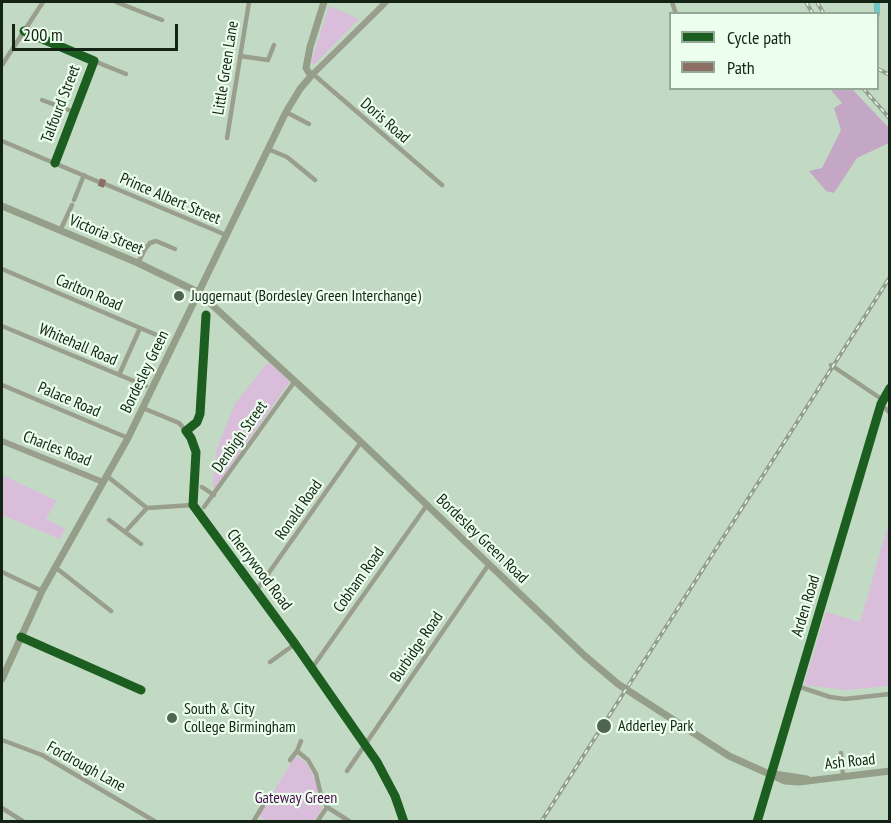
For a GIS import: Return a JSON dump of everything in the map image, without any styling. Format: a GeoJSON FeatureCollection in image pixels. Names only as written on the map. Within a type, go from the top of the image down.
{"type":"FeatureCollection","features":[{"type":"Feature","properties":{"kind":"main road"},"geometry":{"type":"LineString","coordinates":[[312,75],[306,68],[324,2]]}},
{"type":"Feature","properties":{"kind":"main road","name":"Bordesley Green"},"geometry":{"type":"LineString","coordinates":[[2,679],[42,591],[128,438],[286,112],[312,75]]}},
{"type":"Feature","properties":{"kind":"main road","name":"Victoria Street"},"geometry":{"type":"LineString","coordinates":[[2,206],[138,263],[198,292]]}},
{"type":"Feature","properties":{"kind":"main road","name":"Bordesley Green Road"},"geometry":{"type":"LineString","coordinates":[[198,292],[361,442],[552,626],[618,684],[729,756],[771,774]]}},
{"type":"Feature","properties":{"kind":"main road","name":"Ash Road"},"geometry":{"type":"LineString","coordinates":[[771,774],[814,780],[890,771]]}},
{"type":"Feature","properties":{"kind":"main road","name":"Arden Road"},"geometry":{"type":"LineString","coordinates":[[757,822],[771,774]]}},
{"type":"Feature","properties":{"kind":"street"},"geometry":{"type":"LineString","coordinates":[[2,66],[43,2]]}},
{"type":"Feature","properties":{"kind":"street"},"geometry":{"type":"LineString","coordinates":[[116,2],[162,20]]}},
{"type":"Feature","properties":{"kind":"street","name":"Little Green Lane"},"geometry":{"type":"LineString","coordinates":[[227,138],[249,2]]}},
{"type":"Feature","properties":{"kind":"street"},"geometry":{"type":"LineString","coordinates":[[312,75],[386,2]]}},
{"type":"Feature","properties":{"kind":"street","name":"Talfourd Street"},"geometry":{"type":"LineString","coordinates":[[24,31],[94,61],[55,163]]}},
{"type":"Feature","properties":{"kind":"street"},"geometry":{"type":"LineString","coordinates":[[240,56],[268,60],[274,45]]}},
{"type":"Feature","properties":{"kind":"street"},"geometry":{"type":"LineString","coordinates":[[94,61],[126,74]]}},
{"type":"Feature","properties":{"kind":"street","name":"Doris Road"},"geometry":{"type":"LineString","coordinates":[[312,75],[442,185]]}},
{"type":"Feature","properties":{"kind":"street"},"geometry":{"type":"LineString","coordinates":[[42,100],[74,112]]}},
{"type":"Feature","properties":{"kind":"street"},"geometry":{"type":"LineString","coordinates":[[286,112],[309,124]]}},
{"type":"Feature","properties":{"kind":"street","name":"Prince Albert Street"},"geometry":{"type":"LineString","coordinates":[[2,141],[99,182]]}},
{"type":"Feature","properties":{"kind":"street"},"geometry":{"type":"LineString","coordinates":[[268,149],[287,158],[315,180]]}},
{"type":"Feature","properties":{"kind":"street"},"geometry":{"type":"LineString","coordinates":[[60,231],[84,175]]}},
{"type":"Feature","properties":{"kind":"street","name":"Prince Albert Street"},"geometry":{"type":"LineString","coordinates":[[105,184],[226,235]]}},
{"type":"Feature","properties":{"kind":"street"},"geometry":{"type":"LineString","coordinates":[[138,263],[150,243],[156,241],[175,249]]}},
{"type":"Feature","properties":{"kind":"street","name":"Carlton Road"},"geometry":{"type":"LineString","coordinates":[[2,269],[166,339]]}},
{"type":"Feature","properties":{"kind":"street"},"geometry":{"type":"LineString","coordinates":[[186,431],[196,422],[200,414],[206,315]]}},
{"type":"Feature","properties":{"kind":"street","name":"Whitehall Road"},"geometry":{"type":"LineString","coordinates":[[2,326],[146,386]]}},
{"type":"Feature","properties":{"kind":"street"},"geometry":{"type":"LineString","coordinates":[[119,375],[140,328]]}},
{"type":"Feature","properties":{"kind":"street"},"geometry":{"type":"LineString","coordinates":[[831,365],[882,402],[890,413]]}},
{"type":"Feature","properties":{"kind":"street","name":"Denbigh Street"},"geometry":{"type":"LineString","coordinates":[[204,507],[295,381]]}},
{"type":"Feature","properties":{"kind":"street","name":"Palace Road"},"geometry":{"type":"LineString","coordinates":[[2,385],[128,438]]}},
{"type":"Feature","properties":{"kind":"street","name":"Arden Road"},"geometry":{"type":"LineString","coordinates":[[771,774],[882,402],[890,388]]}},
{"type":"Feature","properties":{"kind":"street"},"geometry":{"type":"LineString","coordinates":[[105,479],[147,508],[193,505],[196,452],[191,438],[179,423],[143,408]]}},
{"type":"Feature","properties":{"kind":"street","name":"Charles Road"},"geometry":{"type":"LineString","coordinates":[[2,441],[105,479]]}},
{"type":"Feature","properties":{"kind":"street","name":"Ronald Road"},"geometry":{"type":"LineString","coordinates":[[256,591],[361,442]]}},
{"type":"Feature","properties":{"kind":"street"},"geometry":{"type":"LineString","coordinates":[[202,487],[214,495]]}},
{"type":"Feature","properties":{"kind":"street","name":"Cherrywood Road"},"geometry":{"type":"LineString","coordinates":[[193,505],[295,644],[377,762],[395,796],[404,822]]}},
{"type":"Feature","properties":{"kind":"street","name":"Cobham Road"},"geometry":{"type":"LineString","coordinates":[[312,668],[427,505]]}},
{"type":"Feature","properties":{"kind":"street"},"geometry":{"type":"LineString","coordinates":[[125,532],[147,508]]}},
{"type":"Feature","properties":{"kind":"street"},"geometry":{"type":"LineString","coordinates":[[109,520],[141,544]]}},
{"type":"Feature","properties":{"kind":"street","name":"Burbidge Road"},"geometry":{"type":"LineString","coordinates":[[348,771],[489,564]]}},
{"type":"Feature","properties":{"kind":"street"},"geometry":{"type":"LineString","coordinates":[[55,567],[111,611]]}},
{"type":"Feature","properties":{"kind":"street"},"geometry":{"type":"LineString","coordinates":[[2,572],[42,591]]}},
{"type":"Feature","properties":{"kind":"street"},"geometry":{"type":"LineString","coordinates":[[21,637],[141,690]]}},
{"type":"Feature","properties":{"kind":"street"},"geometry":{"type":"LineString","coordinates":[[270,662],[295,644]]}},
{"type":"Feature","properties":{"kind":"street"},"geometry":{"type":"LineString","coordinates":[[797,686],[830,697],[845,699],[890,694]]}},
{"type":"Feature","properties":{"kind":"street","name":"Fordrough Lane"},"geometry":{"type":"LineString","coordinates":[[2,740],[42,755],[156,822]]}},
{"type":"Feature","properties":{"kind":"street"},"geometry":{"type":"LineString","coordinates":[[290,760],[301,741]]}},
{"type":"Feature","properties":{"kind":"street"},"geometry":{"type":"LineString","coordinates":[[297,751],[308,760],[316,774],[321,795],[327,807],[349,821]]}},
{"type":"Feature","properties":{"kind":"street"},"geometry":{"type":"LineString","coordinates":[[841,753],[843,776]]}},
{"type":"Feature","properties":{"kind":"street"},"geometry":{"type":"LineString","coordinates":[[833,761],[841,760]]}},
{"type":"Feature","properties":{"kind":"street"},"geometry":{"type":"LineString","coordinates":[[263,822],[254,819],[264,804]]}},
{"type":"Feature","properties":{"kind":"street"},"geometry":{"type":"LineString","coordinates":[[317,822],[327,807]]}},
{"type":"Feature","properties":{"kind":"street"},"geometry":{"type":"LineString","coordinates":[[2,808],[24,822]]}},
{"type":"Feature","properties":{"kind":"green space"},"geometry":{"type":"Polygon","coordinates":[[[329,6],[359,19],[315,64],[311,63],[329,6]]]}},
{"type":"Feature","properties":{"kind":"green space"},"geometry":{"type":"Polygon","coordinates":[[[268,362],[290,381],[214,490],[217,449],[230,416],[236,402],[268,362]]]}},
{"type":"Feature","properties":{"kind":"green space"},"geometry":{"type":"Polygon","coordinates":[[[2,475],[57,501],[46,519],[65,529],[60,539],[2,515],[2,475]]]}},
{"type":"Feature","properties":{"kind":"green space"},"geometry":{"type":"Polygon","coordinates":[[[889,522],[889,686],[846,690],[804,685],[826,612],[860,622],[889,522]]]}},
{"type":"Feature","properties":{"kind":"green space","name":"Gateway Green"},"geometry":{"type":"Polygon","coordinates":[[[298,757],[311,771],[322,809],[314,821],[266,821],[261,818],[260,814],[294,758],[298,757]]]}},
{"type":"Feature","properties":{"kind":"shaded area"},"geometry":{"type":"Polygon","coordinates":[[[831,90],[853,90],[890,129],[889,143],[857,158],[834,193],[826,191],[809,171],[822,168],[841,130],[834,108],[842,103],[831,90]]]}},
{"type":"Feature","properties":{"kind":"waterway"},"geometry":{"type":"LineString","coordinates":[[877,2],[877,12]]}},
{"type":"Feature","properties":{"kind":"railway"},"geometry":{"type":"LineString","coordinates":[[806,2],[812,12]]}},
{"type":"Feature","properties":{"kind":"railway"},"geometry":{"type":"LineString","coordinates":[[817,2],[823,12]]}},
{"type":"Feature","properties":{"kind":"railway"},"geometry":{"type":"LineString","coordinates":[[879,70],[890,75]]}},
{"type":"Feature","properties":{"kind":"railway"},"geometry":{"type":"LineString","coordinates":[[865,90],[890,119]]}},
{"type":"Feature","properties":{"kind":"railway"},"geometry":{"type":"LineString","coordinates":[[541,822],[890,277]]}},
{"type":"Feature","properties":{"kind":"marked path"},"geometry":{"type":"LineString","coordinates":[[99,182],[105,184]]}},
{"type":"Feature","properties":{"kind":"cycle path"},"geometry":{"type":"LineString","coordinates":[[24,31],[94,61],[55,163]]}},
{"type":"Feature","properties":{"kind":"cycle path"},"geometry":{"type":"LineString","coordinates":[[206,315],[200,414],[197,422],[186,431],[196,452],[193,505],[295,644],[377,762],[395,796],[404,822]]}},
{"type":"Feature","properties":{"kind":"cycle path"},"geometry":{"type":"LineString","coordinates":[[757,822],[881,404],[890,388]]}},
{"type":"Feature","properties":{"kind":"cycle path"},"geometry":{"type":"LineString","coordinates":[[21,637],[141,690]]}},
{"type":"Feature","properties":{"kind":"place","name":"Juggernaut (Bordesley Green Interchange)"},"geometry":{"type":"Point","coordinates":[179,296]}},
{"type":"Feature","properties":{"kind":"place","name":"South & City College Birmingham"},"geometry":{"type":"Point","coordinates":[172,718]}},
{"type":"Feature","properties":{"kind":"place","name":"Adderley Park"},"geometry":{"type":"Point","coordinates":[604,726]}}]}
